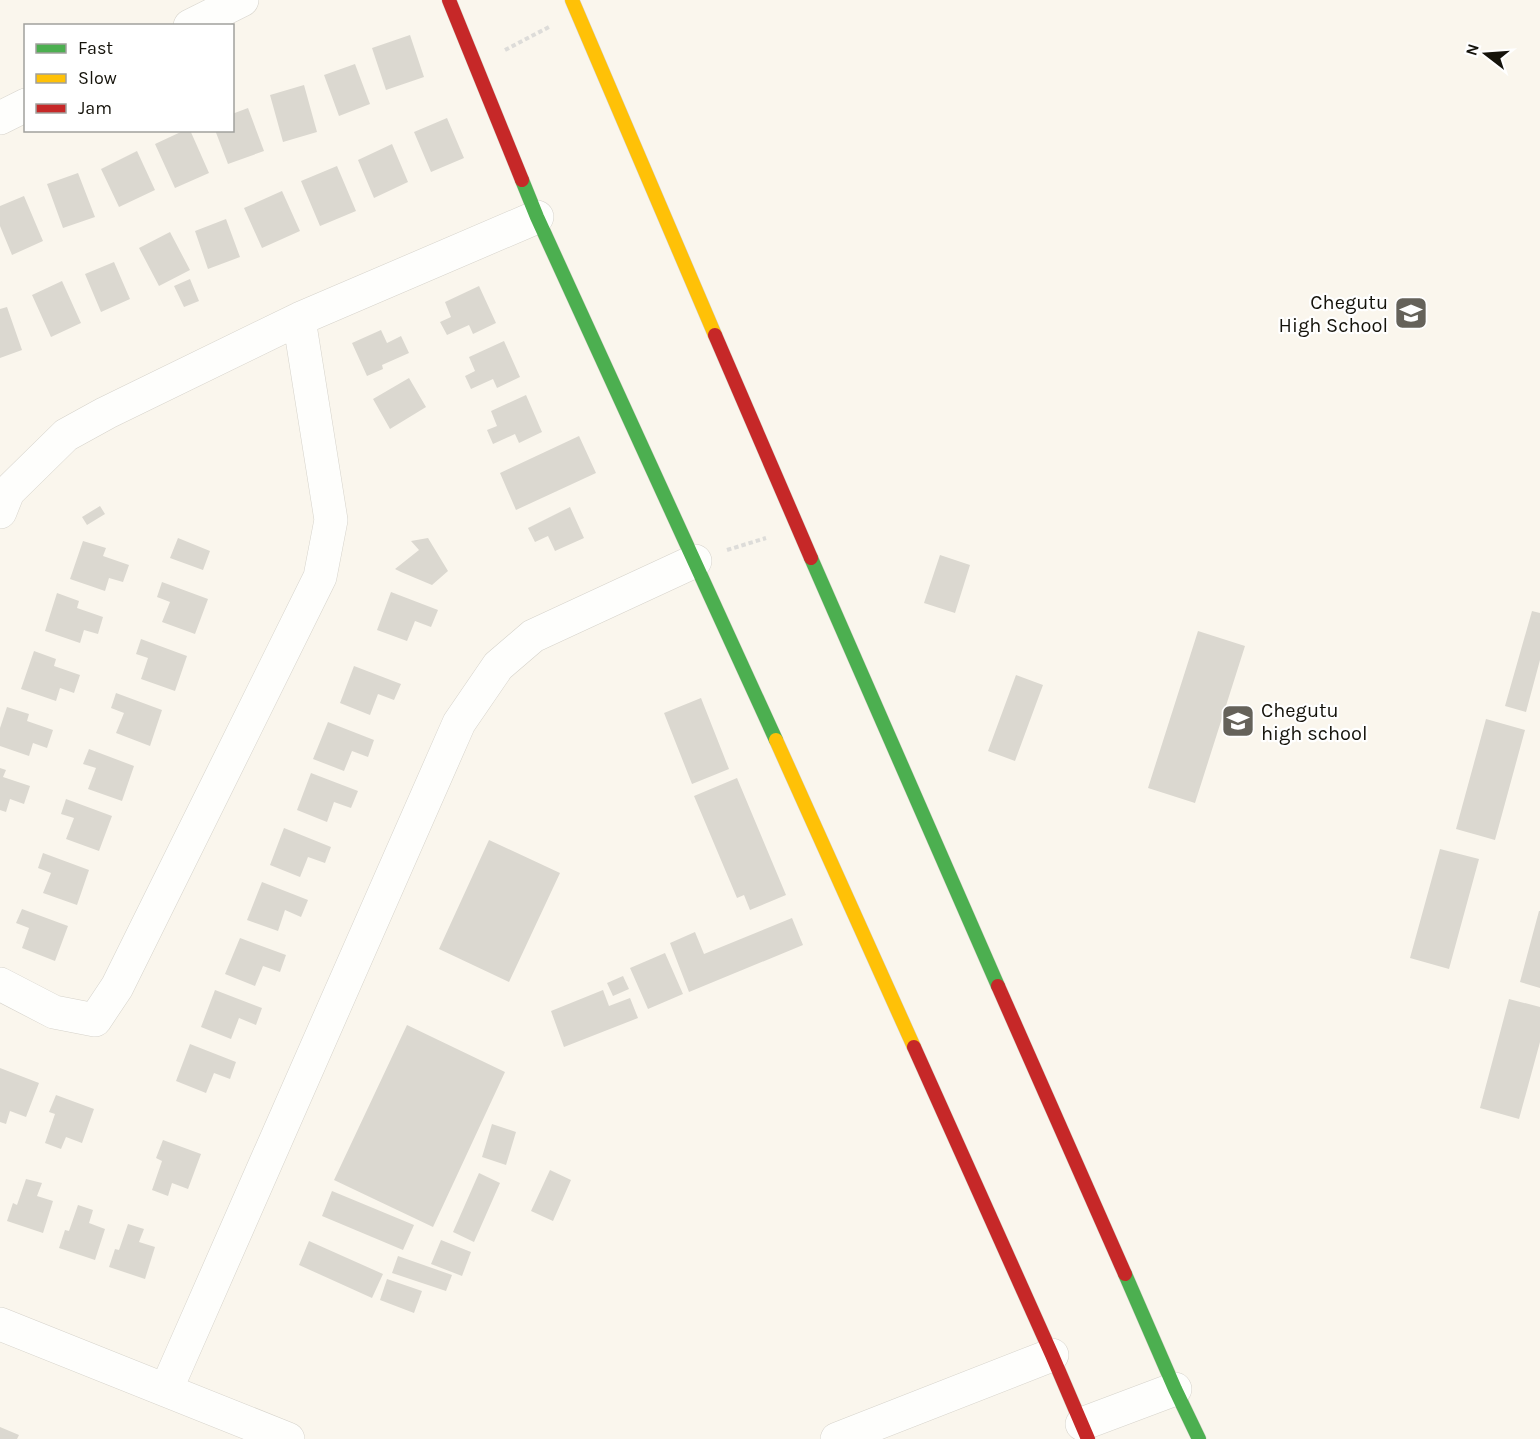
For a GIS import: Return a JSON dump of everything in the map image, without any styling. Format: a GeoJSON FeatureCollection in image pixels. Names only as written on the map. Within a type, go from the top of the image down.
{"type":"FeatureCollection","features":[{"type":"Feature","properties":{"kind":"street"},"geometry":{"type":"LineString","coordinates":[[194,24],[242,0]]}},
{"type":"Feature","properties":{"kind":"street"},"geometry":{"type":"LineString","coordinates":[[449,0],[537,217],[695,561],[1085,1432],[1175,1389]]}},
{"type":"Feature","properties":{"kind":"street"},"geometry":{"type":"LineString","coordinates":[[574,6],[798,528],[1175,1389],[1199,1439]]}},
{"type":"Feature","properties":{"kind":"street"},"geometry":{"type":"LineString","coordinates":[[0,118],[24,106]]}},
{"type":"Feature","properties":{"kind":"street"},"geometry":{"type":"LineString","coordinates":[[0,513],[8,492],[66,435],[298,319],[537,217]]}},
{"type":"Feature","properties":{"kind":"street"},"geometry":{"type":"LineString","coordinates":[[0,984],[54,1012],[95,1020],[117,987],[320,577],[331,520],[298,319]]}},
{"type":"Feature","properties":{"kind":"street"},"geometry":{"type":"LineString","coordinates":[[166,1390],[459,723],[498,666],[533,636],[695,561]]}},
{"type":"Feature","properties":{"kind":"street"},"geometry":{"type":"LineString","coordinates":[[2,1329],[166,1390],[288,1439]]}},
{"type":"Feature","properties":{"kind":"street"},"geometry":{"type":"LineString","coordinates":[[837,1439],[1052,1355]]}},
{"type":"Feature","properties":{"kind":"path"},"geometry":{"type":"LineString","coordinates":[[475,65],[574,6]]}},
{"type":"Feature","properties":{"kind":"path"},"geometry":{"type":"LineString","coordinates":[[695,561],[798,528]]}},
{"type":"Feature","properties":{"kind":"building"},"geometry":{"type":"Polygon","coordinates":[[[410,35],[424,77],[386,90],[372,48],[410,35]]]}},
{"type":"Feature","properties":{"kind":"building"},"geometry":{"type":"Polygon","coordinates":[[[355,64],[370,104],[339,116],[324,75],[355,64]]]}},
{"type":"Feature","properties":{"kind":"building"},"geometry":{"type":"Polygon","coordinates":[[[304,85],[317,132],[283,142],[270,95],[304,85]]]}},
{"type":"Feature","properties":{"kind":"building"},"geometry":{"type":"Polygon","coordinates":[[[248,108],[264,151],[228,164],[216,132],[234,132],[234,113],[248,108]]]}},
{"type":"Feature","properties":{"kind":"building"},"geometry":{"type":"Polygon","coordinates":[[[447,118],[464,158],[431,172],[414,132],[447,118]]]}},
{"type":"Feature","properties":{"kind":"building"},"geometry":{"type":"Polygon","coordinates":[[[181,132],[191,132],[209,173],[175,188],[155,144],[181,132]]]}},
{"type":"Feature","properties":{"kind":"building"},"geometry":{"type":"Polygon","coordinates":[[[392,144],[408,182],[374,198],[358,160],[392,144]]]}},
{"type":"Feature","properties":{"kind":"building"},"geometry":{"type":"Polygon","coordinates":[[[137,151],[155,190],[119,207],[101,169],[137,151]]]}},
{"type":"Feature","properties":{"kind":"building"},"geometry":{"type":"Polygon","coordinates":[[[337,166],[356,211],[320,226],[301,181],[337,166]]]}},
{"type":"Feature","properties":{"kind":"building"},"geometry":{"type":"Polygon","coordinates":[[[78,173],[95,217],[63,228],[47,184],[78,173]]]}},
{"type":"Feature","properties":{"kind":"building"},"geometry":{"type":"Polygon","coordinates":[[[282,191],[300,231],[262,248],[244,208],[282,191]]]}},
{"type":"Feature","properties":{"kind":"building"},"geometry":{"type":"Polygon","coordinates":[[[24,196],[43,241],[12,255],[0,226],[0,206],[24,196]]]}},
{"type":"Feature","properties":{"kind":"building"},"geometry":{"type":"Polygon","coordinates":[[[226,219],[240,257],[208,269],[195,231],[226,219]]]}},
{"type":"Feature","properties":{"kind":"building"},"geometry":{"type":"Polygon","coordinates":[[[170,232],[190,270],[159,286],[139,248],[170,232]]]}},
{"type":"Feature","properties":{"kind":"building"},"geometry":{"type":"Polygon","coordinates":[[[114,262],[130,299],[101,312],[85,274],[114,262]]]}},
{"type":"Feature","properties":{"kind":"building"},"geometry":{"type":"Polygon","coordinates":[[[190,279],[199,301],[184,307],[174,286],[190,279]]]}},
{"type":"Feature","properties":{"kind":"building"},"geometry":{"type":"Polygon","coordinates":[[[62,281],[81,323],[51,337],[32,295],[62,281]]]}},
{"type":"Feature","properties":{"kind":"building"},"geometry":{"type":"Polygon","coordinates":[[[479,286],[496,323],[473,334],[469,325],[447,335],[440,322],[451,317],[445,302],[479,286]]]}},
{"type":"Feature","properties":{"kind":"building"},"geometry":{"type":"Polygon","coordinates":[[[7,307],[22,350],[0,358],[0,309],[7,307]]]}},
{"type":"Feature","properties":{"kind":"building"},"geometry":{"type":"Polygon","coordinates":[[[381,330],[387,343],[401,336],[409,353],[382,365],[383,369],[367,376],[352,343],[381,330]]]}},
{"type":"Feature","properties":{"kind":"building"},"geometry":{"type":"Polygon","coordinates":[[[504,341],[520,377],[497,388],[493,379],[471,389],[465,376],[475,371],[469,357],[504,341]]]}},
{"type":"Feature","properties":{"kind":"building"},"geometry":{"type":"Polygon","coordinates":[[[409,378],[426,407],[390,429],[373,399],[409,378]]]}},
{"type":"Feature","properties":{"kind":"building"},"geometry":{"type":"Polygon","coordinates":[[[526,395],[542,432],[519,443],[515,434],[493,444],[487,430],[497,426],[491,411],[526,395]]]}},
{"type":"Feature","properties":{"kind":"building"},"geometry":{"type":"Polygon","coordinates":[[[579,436],[596,473],[516,510],[500,473],[579,436]]]}},
{"type":"Feature","properties":{"kind":"building"},"geometry":{"type":"Polygon","coordinates":[[[100,506],[105,514],[87,525],[82,517],[100,506]]]}},
{"type":"Feature","properties":{"kind":"building"},"geometry":{"type":"Polygon","coordinates":[[[570,507],[584,538],[555,551],[548,536],[535,542],[528,528],[570,507]]]}},
{"type":"Feature","properties":{"kind":"building"},"geometry":{"type":"Polygon","coordinates":[[[178,538],[210,551],[203,570],[170,558],[178,538]]]}},
{"type":"Feature","properties":{"kind":"building"},"geometry":{"type":"Polygon","coordinates":[[[428,538],[448,571],[432,585],[395,569],[419,550],[411,541],[428,538]]]}},
{"type":"Feature","properties":{"kind":"building"},"geometry":{"type":"Polygon","coordinates":[[[83,541],[106,548],[103,556],[129,565],[123,582],[109,578],[105,591],[70,579],[83,541]]]}},
{"type":"Feature","properties":{"kind":"building"},"geometry":{"type":"Polygon","coordinates":[[[940,555],[970,565],[955,613],[924,603],[940,555]]]}},
{"type":"Feature","properties":{"kind":"building"},"geometry":{"type":"Polygon","coordinates":[[[162,582],[208,599],[195,634],[162,622],[170,602],[157,597],[162,582]]]}},
{"type":"Feature","properties":{"kind":"building"},"geometry":{"type":"Polygon","coordinates":[[[391,592],[438,610],[431,627],[415,621],[407,641],[377,630],[391,592]]]}},
{"type":"Feature","properties":{"kind":"building"},"geometry":{"type":"Polygon","coordinates":[[[57,593],[79,601],[77,608],[103,617],[98,634],[84,630],[80,643],[45,631],[57,593]]]}},
{"type":"Feature","properties":{"kind":"building"},"geometry":{"type":"Polygon","coordinates":[[[1532,611],[1540,613],[1540,660],[1526,712],[1505,706],[1532,611]]]}},
{"type":"Feature","properties":{"kind":"building"},"geometry":{"type":"Polygon","coordinates":[[[1198,631],[1245,646],[1195,803],[1148,788],[1198,631]]]}},
{"type":"Feature","properties":{"kind":"building"},"geometry":{"type":"Polygon","coordinates":[[[141,639],[187,656],[175,691],[141,679],[148,658],[136,654],[141,639]]]}},
{"type":"Feature","properties":{"kind":"building"},"geometry":{"type":"Polygon","coordinates":[[[34,651],[56,659],[54,666],[80,675],[74,693],[60,688],[56,701],[21,689],[34,651]]]}},
{"type":"Feature","properties":{"kind":"building"},"geometry":{"type":"Polygon","coordinates":[[[354,666],[401,684],[394,700],[378,694],[370,715],[340,703],[354,666]]]}},
{"type":"Feature","properties":{"kind":"building"},"geometry":{"type":"Polygon","coordinates":[[[1016,675],[1043,685],[1015,761],[988,751],[1016,675]]]}},
{"type":"Feature","properties":{"kind":"building"},"geometry":{"type":"Polygon","coordinates":[[[116,693],[162,710],[150,746],[116,733],[124,713],[111,708],[116,693]]]}},
{"type":"Feature","properties":{"kind":"building"},"geometry":{"type":"Polygon","coordinates":[[[701,698],[729,769],[692,784],[664,713],[701,698]]]}},
{"type":"Feature","properties":{"kind":"building"},"geometry":{"type":"Polygon","coordinates":[[[7,707],[29,714],[27,721],[53,730],[47,748],[33,743],[29,756],[0,746],[0,728],[7,707]]]}},
{"type":"Feature","properties":{"kind":"building"},"geometry":{"type":"Polygon","coordinates":[[[1486,719],[1525,730],[1495,840],[1456,829],[1486,719]]]}},
{"type":"Feature","properties":{"kind":"building"},"geometry":{"type":"Polygon","coordinates":[[[328,722],[374,740],[368,757],[352,751],[344,771],[313,759],[328,722]]]}},
{"type":"Feature","properties":{"kind":"building"},"geometry":{"type":"Polygon","coordinates":[[[89,749],[134,766],[122,801],[88,789],[96,768],[83,764],[89,749]]]}},
{"type":"Feature","properties":{"kind":"building"},"geometry":{"type":"Polygon","coordinates":[[[0,768],[6,770],[3,777],[30,786],[24,804],[10,799],[6,812],[0,810],[0,768]]]}},
{"type":"Feature","properties":{"kind":"building"},"geometry":{"type":"Polygon","coordinates":[[[311,773],[358,791],[351,808],[334,802],[327,822],[297,810],[311,773]]]}},
{"type":"Feature","properties":{"kind":"building"},"geometry":{"type":"Polygon","coordinates":[[[737,778],[786,895],[750,910],[744,895],[737,898],[694,796],[737,778]]]}},
{"type":"Feature","properties":{"kind":"building"},"geometry":{"type":"Polygon","coordinates":[[[66,799],[112,816],[99,851],[66,839],[74,818],[61,814],[66,799]]]}},
{"type":"Feature","properties":{"kind":"building"},"geometry":{"type":"Polygon","coordinates":[[[284,828],[331,847],[325,863],[308,857],[300,877],[270,865],[284,828]]]}},
{"type":"Feature","properties":{"kind":"building"},"geometry":{"type":"Polygon","coordinates":[[[489,840],[560,873],[509,982],[439,949],[489,840]]]}},
{"type":"Feature","properties":{"kind":"building"},"geometry":{"type":"Polygon","coordinates":[[[1440,849],[1479,859],[1449,969],[1410,958],[1440,849]]]}},
{"type":"Feature","properties":{"kind":"building"},"geometry":{"type":"Polygon","coordinates":[[[43,853],[89,870],[77,905],[43,893],[51,873],[38,868],[43,853]]]}},
{"type":"Feature","properties":{"kind":"building"},"geometry":{"type":"Polygon","coordinates":[[[262,882],[308,900],[301,917],[285,910],[278,931],[247,920],[262,882]]]}},
{"type":"Feature","properties":{"kind":"building"},"geometry":{"type":"Polygon","coordinates":[[[22,909],[68,926],[55,961],[22,948],[29,928],[16,923],[22,909]]]}},
{"type":"Feature","properties":{"kind":"building"},"geometry":{"type":"Polygon","coordinates":[[[1540,911],[1540,988],[1520,982],[1540,911]]]}},
{"type":"Feature","properties":{"kind":"building"},"geometry":{"type":"Polygon","coordinates":[[[792,918],[803,945],[689,992],[670,943],[695,932],[704,954],[792,918]]]}},
{"type":"Feature","properties":{"kind":"building"},"geometry":{"type":"Polygon","coordinates":[[[240,938],[286,955],[280,972],[263,966],[255,986],[225,974],[240,938]]]}},
{"type":"Feature","properties":{"kind":"building"},"geometry":{"type":"Polygon","coordinates":[[[665,953],[683,994],[648,1009],[630,968],[665,953]]]}},
{"type":"Feature","properties":{"kind":"building"},"geometry":{"type":"Polygon","coordinates":[[[623,976],[629,989],[613,996],[607,983],[623,976]]]}},
{"type":"Feature","properties":{"kind":"building"},"geometry":{"type":"Polygon","coordinates":[[[215,990],[262,1008],[256,1025],[239,1018],[231,1039],[201,1027],[215,990]]]}},
{"type":"Feature","properties":{"kind":"building"},"geometry":{"type":"Polygon","coordinates":[[[603,990],[609,1006],[630,998],[638,1018],[564,1047],[551,1011],[603,990]]]}},
{"type":"Feature","properties":{"kind":"building"},"geometry":{"type":"Polygon","coordinates":[[[1509,999],[1540,1007],[1540,1042],[1519,1119],[1480,1108],[1509,999]]]}},
{"type":"Feature","properties":{"kind":"building"},"geometry":{"type":"Polygon","coordinates":[[[407,1025],[505,1072],[433,1227],[334,1180],[407,1025]]]}},
{"type":"Feature","properties":{"kind":"building"},"geometry":{"type":"Polygon","coordinates":[[[190,1044],[236,1062],[230,1079],[214,1073],[206,1093],[176,1081],[190,1044]]]}},
{"type":"Feature","properties":{"kind":"building"},"geometry":{"type":"Polygon","coordinates":[[[0,1068],[39,1083],[26,1117],[10,1111],[6,1124],[0,1122],[0,1068]]]}},
{"type":"Feature","properties":{"kind":"building"},"geometry":{"type":"Polygon","coordinates":[[[56,1095],[94,1109],[82,1143],[66,1137],[61,1149],[45,1143],[55,1114],[49,1112],[56,1095]]]}},
{"type":"Feature","properties":{"kind":"building"},"geometry":{"type":"Polygon","coordinates":[[[492,1124],[516,1132],[506,1165],[482,1157],[492,1124]]]}},
{"type":"Feature","properties":{"kind":"building"},"geometry":{"type":"Polygon","coordinates":[[[163,1140],[201,1154],[188,1189],[172,1183],[168,1196],[152,1190],[162,1161],[156,1158],[163,1140]]]}},
{"type":"Feature","properties":{"kind":"building"},"geometry":{"type":"Polygon","coordinates":[[[550,1170],[571,1180],[553,1221],[531,1211],[550,1170]]]}},
{"type":"Feature","properties":{"kind":"building"},"geometry":{"type":"Polygon","coordinates":[[[479,1173],[500,1183],[474,1242],[453,1232],[479,1173]]]}},
{"type":"Feature","properties":{"kind":"building"},"geometry":{"type":"Polygon","coordinates":[[[26,1179],[42,1183],[37,1196],[53,1201],[43,1233],[7,1221],[13,1203],[17,1205],[26,1179]]]}},
{"type":"Feature","properties":{"kind":"building"},"geometry":{"type":"Polygon","coordinates":[[[332,1191],[414,1225],[403,1250],[322,1216],[332,1191]]]}},
{"type":"Feature","properties":{"kind":"building"},"geometry":{"type":"Polygon","coordinates":[[[78,1205],[93,1210],[89,1223],[105,1229],[95,1260],[59,1248],[65,1230],[69,1231],[78,1205]]]}},
{"type":"Feature","properties":{"kind":"building"},"geometry":{"type":"Polygon","coordinates":[[[128,1224],[144,1229],[139,1242],[155,1247],[145,1279],[109,1267],[115,1249],[119,1250],[128,1224]]]}},
{"type":"Feature","properties":{"kind":"building"},"geometry":{"type":"Polygon","coordinates":[[[441,1240],[471,1252],[462,1276],[431,1264],[441,1240]]]}},
{"type":"Feature","properties":{"kind":"building"},"geometry":{"type":"Polygon","coordinates":[[[309,1241],[383,1274],[372,1298],[299,1265],[309,1241]]]}},
{"type":"Feature","properties":{"kind":"building"},"geometry":{"type":"Polygon","coordinates":[[[398,1256],[452,1275],[446,1291],[392,1273],[398,1256]]]}},
{"type":"Feature","properties":{"kind":"building"},"geometry":{"type":"Polygon","coordinates":[[[387,1279],[422,1291],[414,1313],[380,1300],[387,1279]]]}},
{"type":"Feature","properties":{"kind":"building"},"geometry":{"type":"Polygon","coordinates":[[[0,1427],[19,1435],[17,1439],[0,1439],[0,1427]]]}},
{"type":"Feature","properties":{"kind":"traffic: fast"},"geometry":{"type":"LineString","coordinates":[[522,180],[776,740]]}},
{"type":"Feature","properties":{"kind":"traffic: fast"},"geometry":{"type":"LineString","coordinates":[[811,558],[998,986]]}},
{"type":"Feature","properties":{"kind":"traffic: fast"},"geometry":{"type":"LineString","coordinates":[[1125,1274],[1199,1439]]}},
{"type":"Feature","properties":{"kind":"traffic: slow"},"geometry":{"type":"LineString","coordinates":[[572,0],[715,335]]}},
{"type":"Feature","properties":{"kind":"traffic: slow"},"geometry":{"type":"LineString","coordinates":[[776,740],[914,1047]]}},
{"type":"Feature","properties":{"kind":"traffic: jam"},"geometry":{"type":"LineString","coordinates":[[449,0],[522,180]]}},
{"type":"Feature","properties":{"kind":"traffic: jam"},"geometry":{"type":"LineString","coordinates":[[715,335],[811,558]]}},
{"type":"Feature","properties":{"kind":"traffic: jam"},"geometry":{"type":"LineString","coordinates":[[998,986],[1125,1274]]}},
{"type":"Feature","properties":{"kind":"traffic: jam"},"geometry":{"type":"LineString","coordinates":[[914,1047],[1088,1439]]}},
{"type":"Feature","properties":{"kind":"place","name":"Chegutu High School"},"geometry":{"type":"Point","coordinates":[1411,313]}},
{"type":"Feature","properties":{"kind":"place","name":"Chegutu high school"},"geometry":{"type":"Point","coordinates":[1238,721]}}]}
